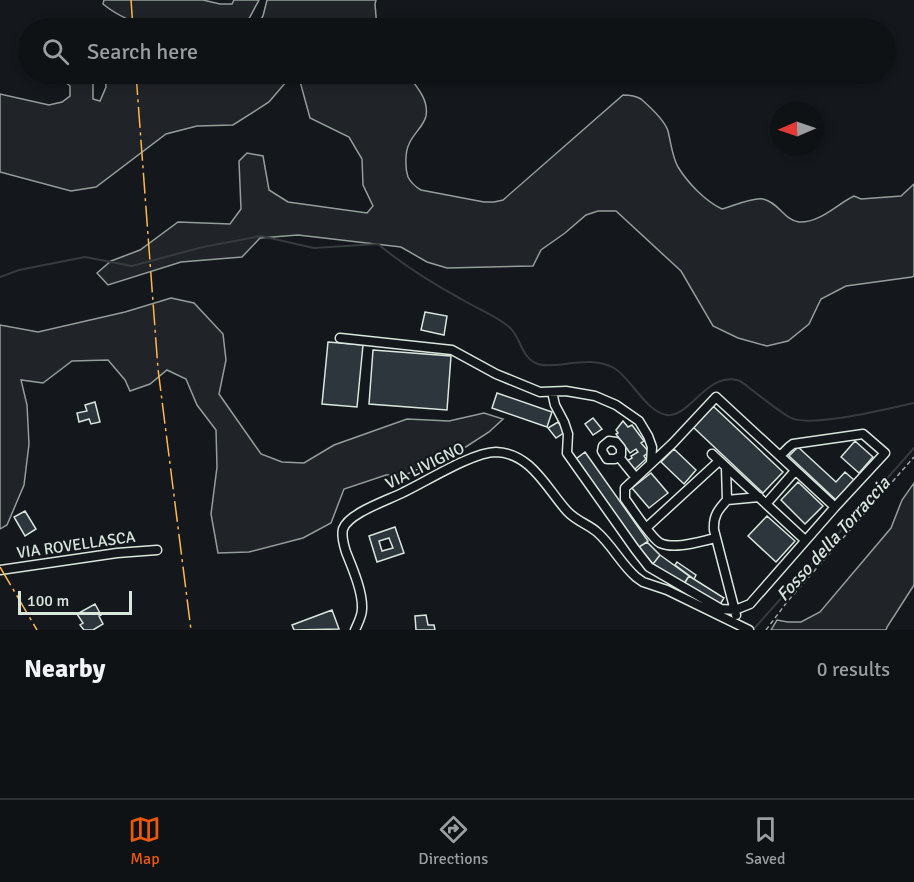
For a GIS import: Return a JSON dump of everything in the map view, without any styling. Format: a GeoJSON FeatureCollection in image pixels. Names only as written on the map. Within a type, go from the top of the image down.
{"type":"FeatureCollection","features":[{"type":"Feature","properties":{"kind":"street"},"geometry":{"type":"LineString","coordinates":[[340,338],[452,350],[496,374],[540,392],[566,391],[595,396],[616,405],[639,421],[652,447],[651,463]]}},
{"type":"Feature","properties":{"kind":"street"},"geometry":{"type":"LineString","coordinates":[[552,392],[555,405],[568,434],[567,453],[649,567],[721,609],[735,610],[750,604],[885,453],[862,434],[793,444],[780,456]]}},
{"type":"Feature","properties":{"kind":"street"},"geometry":{"type":"LineString","coordinates":[[716,538],[684,545],[666,545],[657,541],[625,499],[625,488],[716,397],[835,507]]}},
{"type":"Feature","properties":{"kind":"street","name":"VIA LIVIGNO"},"geometry":{"type":"LineString","coordinates":[[355,630],[362,613],[362,601],[343,542],[342,531],[346,524],[355,516],[465,461],[497,452],[518,457],[534,470],[565,510],[601,536],[636,578],[667,590],[744,627]]}},
{"type":"Feature","properties":{"kind":"street"},"geometry":{"type":"LineString","coordinates":[[712,454],[805,540]]}},
{"type":"Feature","properties":{"kind":"street"},"geometry":{"type":"LineString","coordinates":[[619,457],[636,478]]}},
{"type":"Feature","properties":{"kind":"street"},"geometry":{"type":"LineString","coordinates":[[723,464],[727,500]]}},
{"type":"Feature","properties":{"kind":"street"},"geometry":{"type":"LineString","coordinates":[[646,528],[723,464]]}},
{"type":"Feature","properties":{"kind":"street"},"geometry":{"type":"LineString","coordinates":[[766,504],[795,471]]}},
{"type":"Feature","properties":{"kind":"street"},"geometry":{"type":"LineString","coordinates":[[744,627],[735,610],[714,530],[714,519],[727,500],[759,497]]}},
{"type":"Feature","properties":{"kind":"street","name":"VIA ROVELLASCA"},"geometry":{"type":"LineString","coordinates":[[0,570],[157,550]]}},
{"type":"Feature","properties":{"kind":"path"},"geometry":{"type":"LineString","coordinates":[[766,630],[787,602],[914,457]]}},
{"type":"Feature","properties":{"kind":"shaded area"},"geometry":{"type":"Polygon","coordinates":[[[104,0],[203,0],[232,4],[234,0],[259,0],[249,18],[126,18],[103,4],[104,0]]]}},
{"type":"Feature","properties":{"kind":"shaded area"},"geometry":{"type":"Polygon","coordinates":[[[267,0],[376,0],[376,18],[262,18],[267,0]]]}},
{"type":"Feature","properties":{"kind":"shaded area"},"geometry":{"type":"Polygon","coordinates":[[[68,84],[93,84],[93,99],[100,101],[106,84],[284,84],[269,102],[233,125],[197,126],[166,134],[96,187],[71,191],[0,172],[0,94],[49,105],[62,102],[70,96],[70,86],[68,84]]]}},
{"type":"Feature","properties":{"kind":"shaded area"},"geometry":{"type":"Polygon","coordinates":[[[301,84],[414,84],[426,104],[426,116],[408,147],[406,165],[409,179],[421,190],[494,202],[503,200],[623,95],[632,96],[641,99],[666,127],[674,158],[682,173],[703,196],[722,209],[749,200],[763,199],[794,221],[807,221],[821,216],[854,196],[861,199],[901,196],[914,184],[914,276],[846,286],[821,299],[809,324],[788,341],[767,346],[738,338],[713,326],[681,271],[616,211],[598,211],[586,215],[541,250],[533,266],[447,268],[427,262],[401,247],[298,235],[260,238],[242,257],[181,262],[108,285],[97,273],[111,261],[140,250],[178,222],[230,224],[241,209],[239,161],[247,153],[263,156],[269,190],[288,202],[367,213],[373,206],[363,185],[362,159],[349,137],[310,118],[301,84]]]}},
{"type":"Feature","properties":{"kind":"shaded area"},"geometry":{"type":"Polygon","coordinates":[[[171,298],[194,303],[223,334],[226,360],[219,394],[261,454],[282,462],[304,463],[334,445],[407,419],[449,421],[484,413],[503,419],[489,432],[458,452],[407,474],[386,475],[344,489],[331,523],[303,538],[249,552],[218,553],[211,514],[217,467],[216,430],[197,405],[186,379],[167,370],[150,384],[130,391],[125,380],[108,360],[72,361],[43,383],[21,380],[27,405],[29,444],[24,485],[7,525],[0,529],[0,325],[38,332],[125,312],[171,298]]]}},
{"type":"Feature","properties":{"kind":"shaded area"},"geometry":{"type":"Polygon","coordinates":[[[914,483],[914,585],[886,630],[771,630],[777,620],[801,622],[820,612],[891,528],[902,500],[914,483]]]}},
{"type":"Feature","properties":{"kind":"building"},"geometry":{"type":"Polygon","coordinates":[[[425,312],[447,316],[444,335],[421,330],[425,312]]]}},
{"type":"Feature","properties":{"kind":"building"},"geometry":{"type":"Polygon","coordinates":[[[328,342],[363,345],[357,407],[322,404],[328,342]]]}},
{"type":"Feature","properties":{"kind":"building"},"geometry":{"type":"Polygon","coordinates":[[[373,350],[451,356],[447,410],[369,404],[373,350]]]}},
{"type":"Feature","properties":{"kind":"building"},"geometry":{"type":"Polygon","coordinates":[[[497,393],[552,412],[547,427],[492,408],[497,393]]]}},
{"type":"Feature","properties":{"kind":"building"},"geometry":{"type":"Polygon","coordinates":[[[95,402],[100,422],[91,424],[89,419],[79,422],[77,413],[87,411],[85,405],[95,402]]]}},
{"type":"Feature","properties":{"kind":"building"},"geometry":{"type":"Polygon","coordinates":[[[713,406],[783,472],[763,493],[693,427],[713,406]]]}},
{"type":"Feature","properties":{"kind":"building"},"geometry":{"type":"Polygon","coordinates":[[[593,418],[602,429],[593,435],[585,424],[593,418]]]}},
{"type":"Feature","properties":{"kind":"building"},"geometry":{"type":"Polygon","coordinates":[[[623,421],[628,427],[632,425],[644,441],[641,443],[649,452],[644,456],[646,459],[634,470],[627,461],[638,452],[636,449],[630,453],[616,434],[618,433],[616,430],[623,421]]]}},
{"type":"Feature","properties":{"kind":"building"},"geometry":{"type":"Polygon","coordinates":[[[558,422],[565,432],[556,438],[548,428],[558,422]]]}},
{"type":"Feature","properties":{"kind":"building"},"geometry":{"type":"Polygon","coordinates":[[[855,441],[873,457],[859,473],[841,457],[855,441]]]}},
{"type":"Feature","properties":{"kind":"building"},"geometry":{"type":"Polygon","coordinates":[[[798,447],[836,482],[845,472],[854,480],[836,500],[789,456],[798,447]]]}},
{"type":"Feature","properties":{"kind":"building"},"geometry":{"type":"Polygon","coordinates":[[[674,449],[696,470],[684,484],[661,462],[674,449]]]}},
{"type":"Feature","properties":{"kind":"building"},"geometry":{"type":"Polygon","coordinates":[[[585,452],[648,541],[639,547],[576,459],[585,452]]]}},
{"type":"Feature","properties":{"kind":"building"},"geometry":{"type":"Polygon","coordinates":[[[651,473],[668,493],[649,508],[632,488],[651,473]]]}},
{"type":"Feature","properties":{"kind":"building"},"geometry":{"type":"Polygon","coordinates":[[[798,482],[823,506],[805,524],[781,500],[798,482]]]}},
{"type":"Feature","properties":{"kind":"building"},"geometry":{"type":"Polygon","coordinates":[[[25,511],[36,529],[25,536],[14,517],[25,511]]]}},
{"type":"Feature","properties":{"kind":"building"},"geometry":{"type":"Polygon","coordinates":[[[767,516],[795,541],[776,562],[748,536],[767,516]]]}},
{"type":"Feature","properties":{"kind":"building"},"geometry":{"type":"Polygon","coordinates":[[[395,527],[404,553],[377,562],[369,536],[395,527]],[[389,538],[379,541],[382,551],[393,548],[389,538]]]}},
{"type":"Feature","properties":{"kind":"building"},"geometry":{"type":"Polygon","coordinates":[[[647,542],[660,555],[653,564],[639,547],[647,542]]]}},
{"type":"Feature","properties":{"kind":"building"},"geometry":{"type":"Polygon","coordinates":[[[660,555],[689,576],[683,585],[653,564],[660,555]]]}},
{"type":"Feature","properties":{"kind":"building"},"geometry":{"type":"Polygon","coordinates":[[[677,562],[696,575],[694,579],[675,565],[677,562]]]}},
{"type":"Feature","properties":{"kind":"building"},"geometry":{"type":"Polygon","coordinates":[[[689,576],[724,598],[719,606],[684,584],[689,576]]]}},
{"type":"Feature","properties":{"kind":"building"},"geometry":{"type":"Polygon","coordinates":[[[95,604],[103,624],[93,630],[84,630],[80,625],[83,623],[77,614],[95,604]]]}},
{"type":"Feature","properties":{"kind":"building"},"geometry":{"type":"Polygon","coordinates":[[[332,610],[339,629],[294,630],[292,625],[332,610]]]}},
{"type":"Feature","properties":{"kind":"building"},"geometry":{"type":"Polygon","coordinates":[[[426,615],[428,625],[434,625],[435,630],[416,630],[415,616],[426,615]]]}},
{"type":"Feature","properties":{"kind":"waterway"},"geometry":{"type":"LineString","coordinates":[[0,277],[19,270],[85,257],[132,266],[203,247],[261,236],[314,248],[378,244],[429,280],[508,326],[532,361],[544,365],[585,362],[607,365],[620,373],[659,413],[675,414],[707,389],[726,380],[741,382],[784,414],[799,420],[831,419],[914,403]]}},
{"type":"Feature","properties":{"kind":"waterway","name":"Fosso della Torraccia"},"geometry":{"type":"LineString","coordinates":[[753,630],[914,448]]}},
{"type":"Feature","properties":{"kind":"power"},"geometry":{"type":"LineString","coordinates":[[131,0],[132,18]]}},
{"type":"Feature","properties":{"kind":"power"},"geometry":{"type":"LineString","coordinates":[[137,84],[158,369],[191,630]]}},
{"type":"Feature","properties":{"kind":"power"},"geometry":{"type":"LineString","coordinates":[[0,567],[37,630]]}}]}
